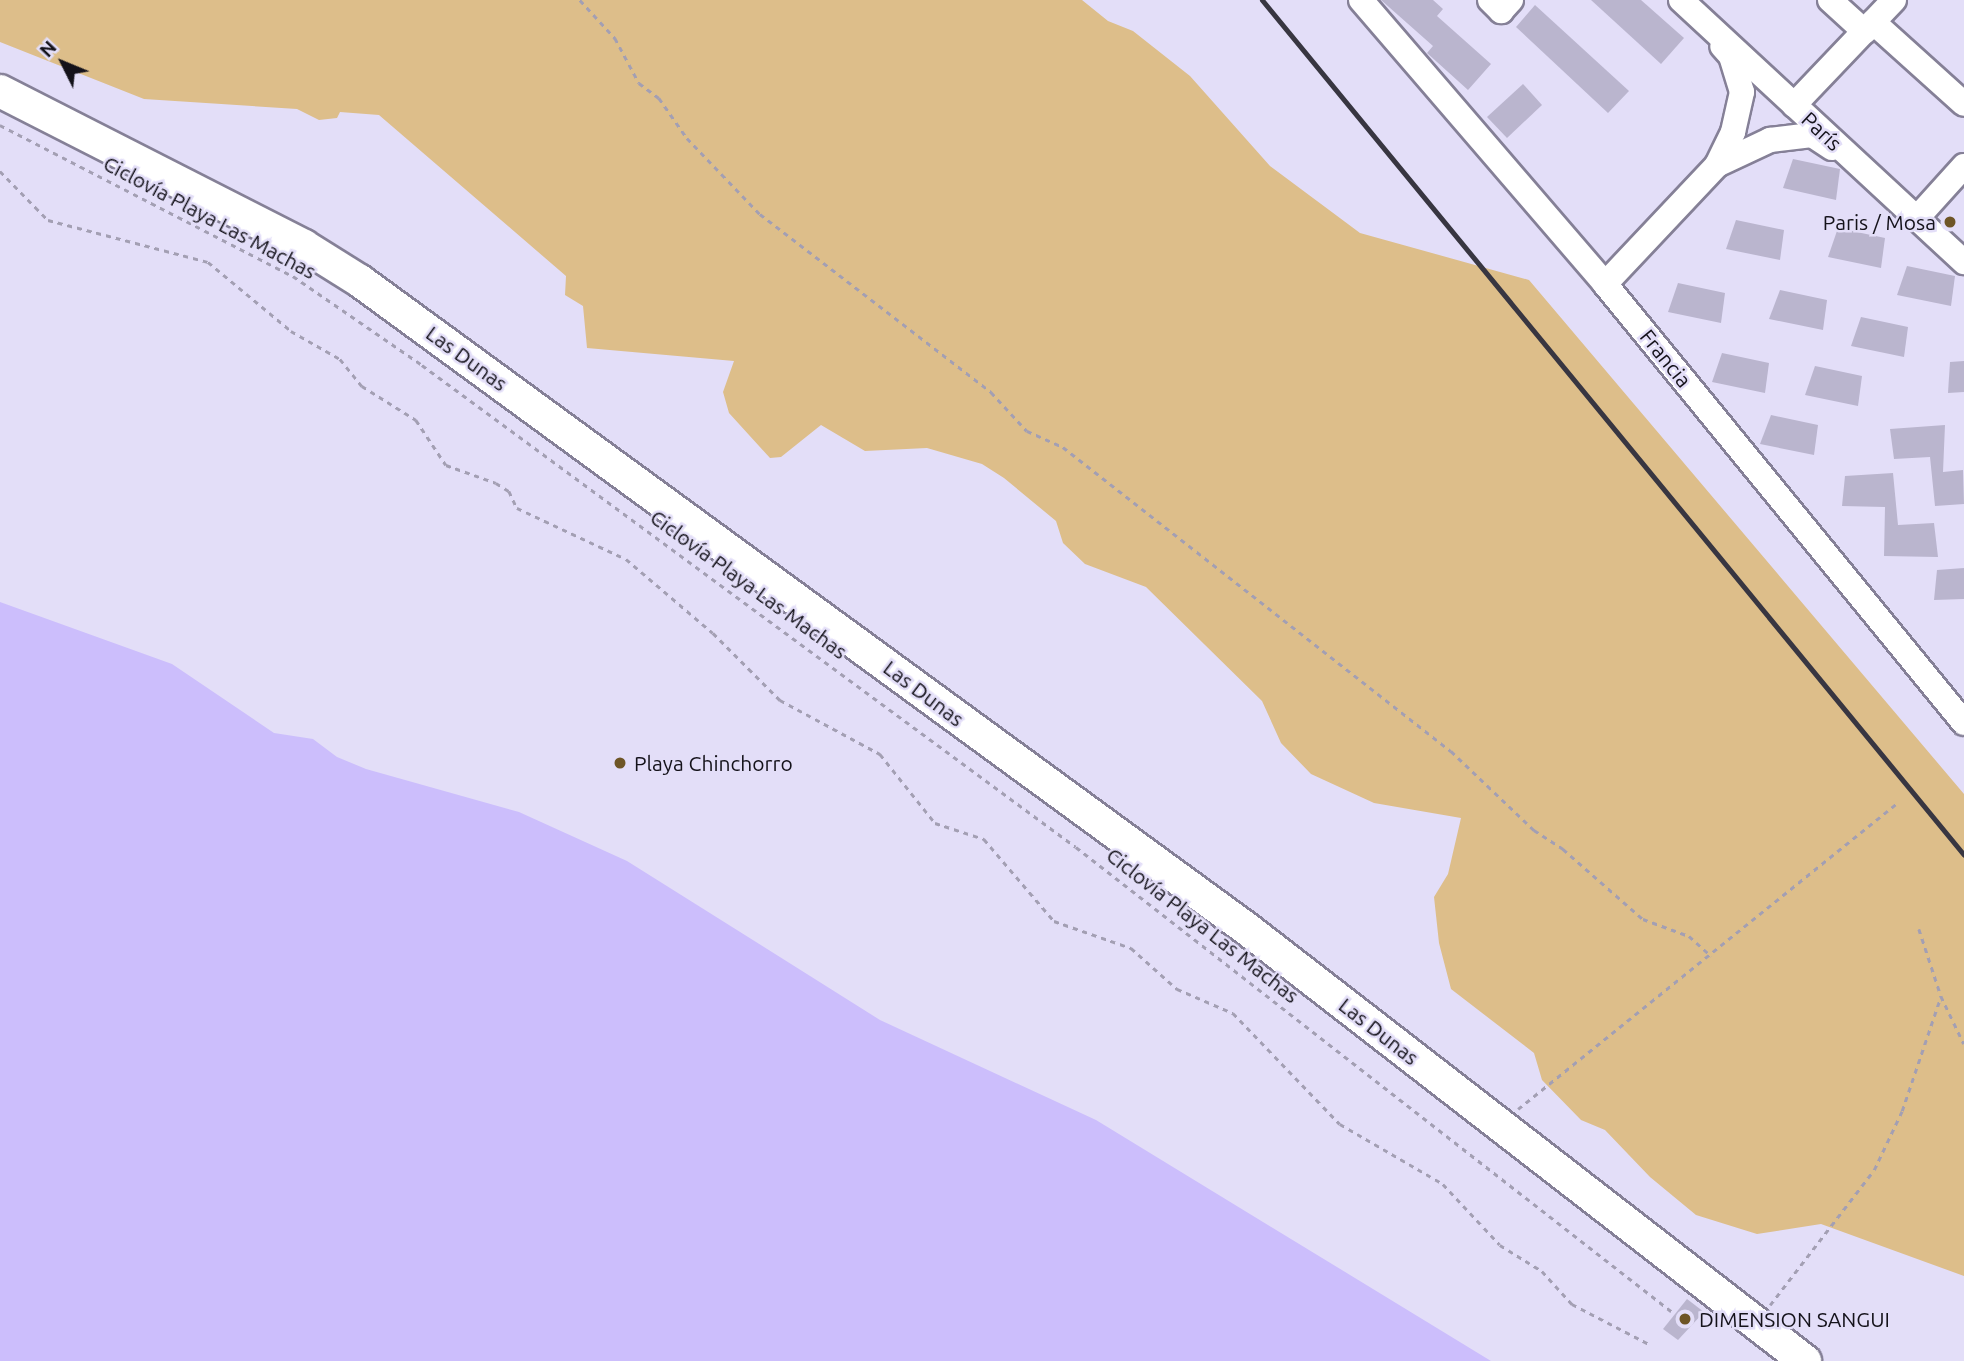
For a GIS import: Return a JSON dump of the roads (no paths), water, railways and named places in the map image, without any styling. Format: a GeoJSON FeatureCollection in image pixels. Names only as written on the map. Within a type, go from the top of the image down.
{"type":"FeatureCollection","features":[{"type":"Feature","properties":{"kind":"main road","name":"Las Dunas"},"geometry":{"type":"LineString","coordinates":[[0,91],[304,246],[360,281],[1247,929],[1805,1361]]}},
{"type":"Feature","properties":{"kind":"street","name":"Francia"},"geometry":{"type":"LineString","coordinates":[[1361,0],[1605,284],[1964,723]]}},
{"type":"Feature","properties":{"kind":"street","name":"París"},"geometry":{"type":"LineString","coordinates":[[1681,0],[1964,262]]}},
{"type":"Feature","properties":{"kind":"street"},"geometry":{"type":"LineString","coordinates":[[1830,0],[1869,27],[1964,104]]}},
{"type":"Feature","properties":{"kind":"street"},"geometry":{"type":"LineString","coordinates":[[1794,105],[1894,0]]}},
{"type":"Feature","properties":{"kind":"street"},"geometry":{"type":"LineString","coordinates":[[1605,284],[1717,164],[1733,132],[1742,92],[1731,57],[1700,18]]}},
{"type":"Feature","properties":{"kind":"street"},"geometry":{"type":"LineString","coordinates":[[1717,164],[1770,140],[1812,135],[1859,165]]}},
{"type":"Feature","properties":{"kind":"street"},"geometry":{"type":"LineString","coordinates":[[1917,218],[1964,166]]}},
{"type":"Feature","properties":{"kind":"railway"},"geometry":{"type":"LineString","coordinates":[[1262,0],[1964,855]]}},
{"type":"Feature","properties":{"kind":"place","name":"Paris / Mosa"},"geometry":{"type":"Point","coordinates":[1950,222]}},
{"type":"Feature","properties":{"kind":"place","name":"Playa Chinchorro"},"geometry":{"type":"Point","coordinates":[620,763]}},
{"type":"Feature","properties":{"kind":"place","name":"DIMENSION SANGUI"},"geometry":{"type":"Point","coordinates":[1685,1319]}}]}
